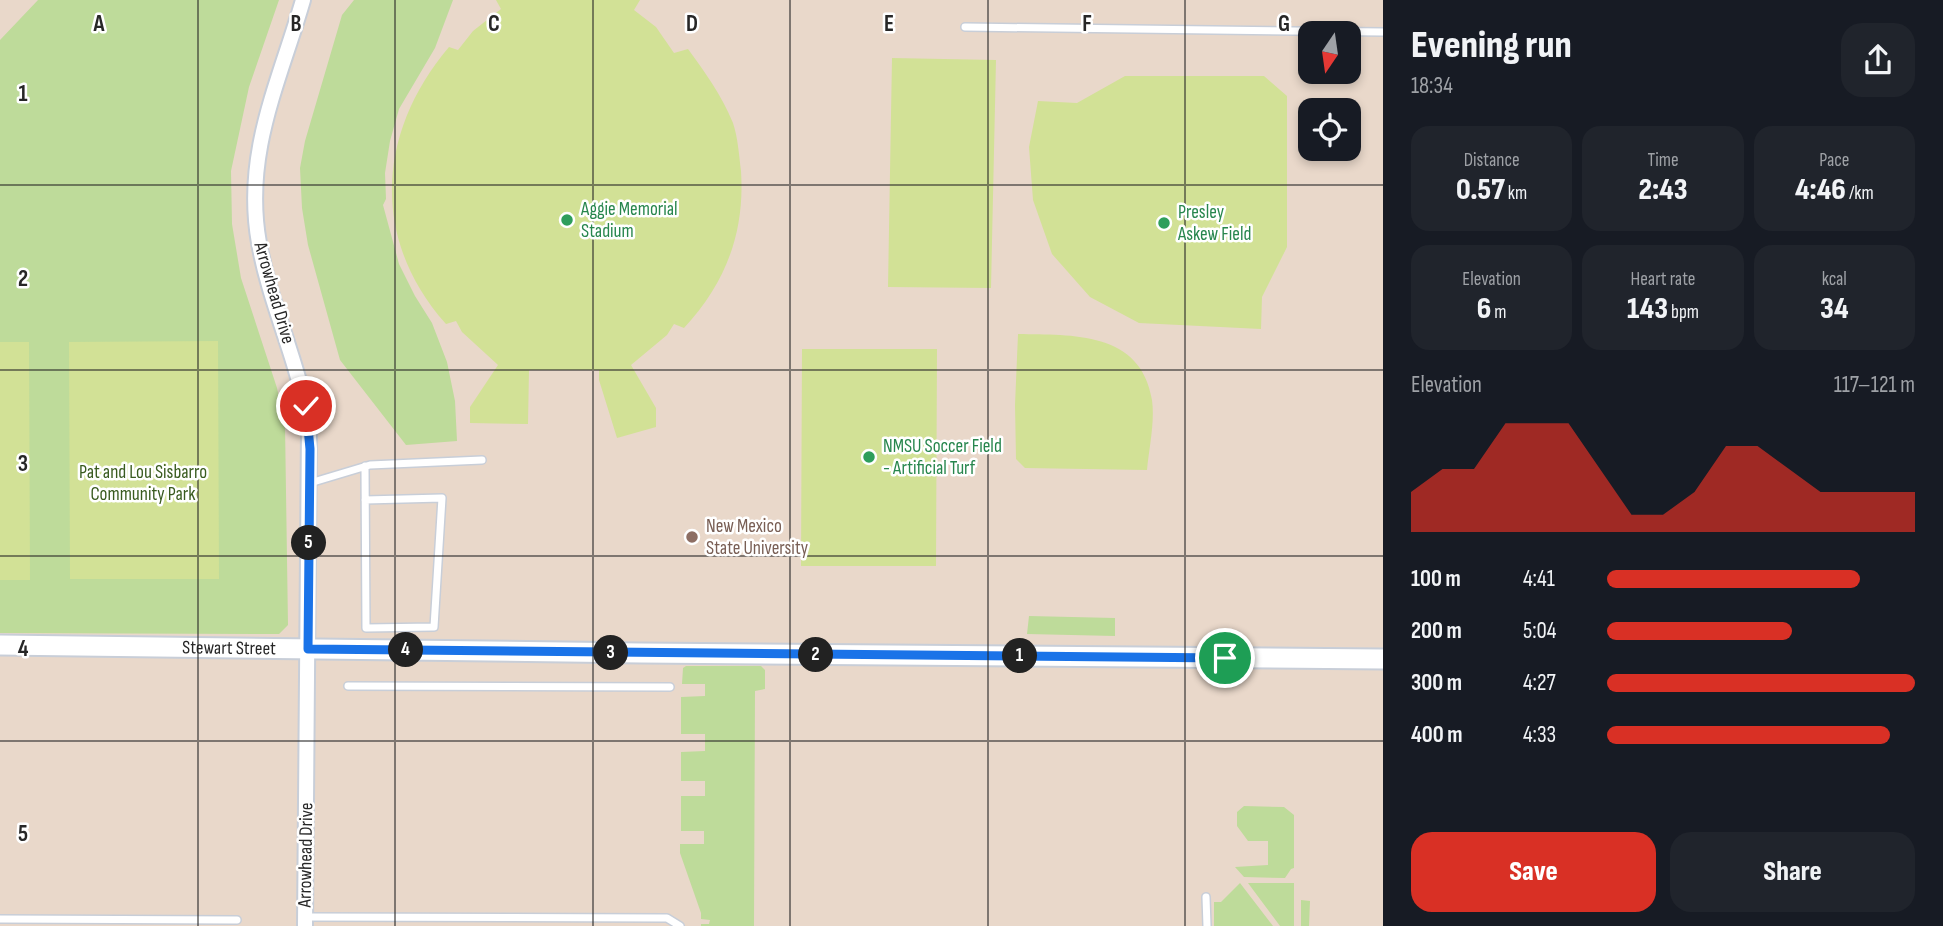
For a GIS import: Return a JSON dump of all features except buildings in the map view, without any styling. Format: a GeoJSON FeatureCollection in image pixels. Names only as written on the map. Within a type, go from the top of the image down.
{"type":"FeatureCollection","features":[{"type":"Feature","properties":{"kind":"street","name":"Arrowhead Drive"},"geometry":{"type":"LineString","coordinates":[[303,0],[260,137],[255,203],[259,243],[268,282],[306,406],[310,438],[305,921]]}},
{"type":"Feature","properties":{"kind":"street","name":"Stewart Street"},"geometry":{"type":"LineString","coordinates":[[0,645],[1383,659]]}},
{"type":"Feature","properties":{"kind":"lane"},"geometry":{"type":"LineString","coordinates":[[965,27],[1383,32]]}},
{"type":"Feature","properties":{"kind":"lane"},"geometry":{"type":"LineString","coordinates":[[310,483],[365,466],[482,460]]}},
{"type":"Feature","properties":{"kind":"lane"},"geometry":{"type":"LineString","coordinates":[[365,466],[365,500],[366,628],[434,627],[442,498],[365,500]]}},
{"type":"Feature","properties":{"kind":"lane"},"geometry":{"type":"LineString","coordinates":[[348,686],[670,687]]}},
{"type":"Feature","properties":{"kind":"lane"},"geometry":{"type":"LineString","coordinates":[[1206,897],[1207,926]]}},
{"type":"Feature","properties":{"kind":"lane"},"geometry":{"type":"LineString","coordinates":[[305,921],[667,918],[679,926]]}},
{"type":"Feature","properties":{"kind":"lane"},"geometry":{"type":"LineString","coordinates":[[0,919],[237,920]]}},
{"type":"Feature","properties":{"kind":"shaded area","name":"New Mexico State University"},"geometry":{"type":"Polygon","coordinates":[[[0,0],[1383,0],[1383,926],[0,926],[0,0]]]}},
{"type":"Feature","properties":{"kind":"green space","name":"Pat and Lou Sisbarro Community Park"},"geometry":{"type":"Polygon","coordinates":[[[38,0],[279,0],[249,87],[231,171],[232,224],[241,278],[277,388],[285,425],[288,625],[279,634],[0,633],[0,40],[38,0]]]}},
{"type":"Feature","properties":{"kind":"green space"},"geometry":{"type":"Polygon","coordinates":[[[354,0],[453,0],[435,48],[399,109],[390,141],[385,173],[386,199],[383,205],[399,264],[432,323],[447,362],[455,401],[457,441],[406,445],[340,360],[308,245],[302,208],[300,168],[305,141],[342,15],[354,0]]]}},
{"type":"Feature","properties":{"kind":"green space","name":"Aggie Memorial Stadium"},"geometry":{"type":"Polygon","coordinates":[[[496,0],[640,0],[634,10],[656,27],[674,53],[688,49],[707,75],[733,123],[741,171],[740,215],[730,256],[722,275],[699,311],[684,328],[674,324],[667,335],[631,365],[656,408],[656,427],[617,438],[599,380],[599,370],[529,370],[528,424],[470,423],[470,407],[498,365],[462,332],[456,321],[446,324],[421,291],[404,257],[395,221],[392,186],[396,150],[407,114],[425,80],[449,47],[458,50],[473,31],[501,9],[496,0]]]}},
{"type":"Feature","properties":{"kind":"green space"},"geometry":{"type":"Polygon","coordinates":[[[892,58],[996,60],[991,288],[888,287],[892,58]]]}},
{"type":"Feature","properties":{"kind":"green space","name":"Presley Askew Field"},"geometry":{"type":"Polygon","coordinates":[[[1125,76],[1264,76],[1287,96],[1287,247],[1262,297],[1261,329],[1139,323],[1090,297],[1052,254],[1033,200],[1029,147],[1038,101],[1077,103],[1125,76]]]}},
{"type":"Feature","properties":{"kind":"green space"},"geometry":{"type":"Polygon","coordinates":[[[1018,334],[1081,337],[1119,349],[1134,361],[1145,377],[1153,408],[1147,470],[1025,468],[1016,459],[1018,334]]]}},
{"type":"Feature","properties":{"kind":"green space"},"geometry":{"type":"Polygon","coordinates":[[[218,341],[219,579],[70,579],[69,342],[218,341]]]}},
{"type":"Feature","properties":{"kind":"green space"},"geometry":{"type":"Polygon","coordinates":[[[0,342],[29,342],[30,580],[0,580],[0,342]]]}},
{"type":"Feature","properties":{"kind":"green space","name":"NMSU Soccer Field - Artificial Turf"},"geometry":{"type":"Polygon","coordinates":[[[802,349],[937,349],[936,566],[801,566],[802,349]]]}},
{"type":"Feature","properties":{"kind":"green space"},"geometry":{"type":"Polygon","coordinates":[[[1029,616],[1115,618],[1115,636],[1027,634],[1029,616]]]}},
{"type":"Feature","properties":{"kind":"green space"},"geometry":{"type":"Polygon","coordinates":[[[761,666],[765,670],[765,689],[755,691],[754,926],[701,926],[709,924],[710,920],[701,919],[680,853],[680,844],[704,844],[704,831],[681,831],[681,796],[705,796],[705,781],[681,781],[681,752],[705,751],[705,734],[681,734],[681,697],[705,696],[705,684],[682,684],[683,668],[761,666]]]}},
{"type":"Feature","properties":{"kind":"green space"},"geometry":{"type":"Polygon","coordinates":[[[1244,806],[1284,807],[1294,815],[1294,868],[1285,878],[1244,877],[1235,867],[1268,865],[1268,841],[1248,841],[1237,826],[1237,812],[1244,806]]]}},
{"type":"Feature","properties":{"kind":"green space"},"geometry":{"type":"Polygon","coordinates":[[[1240,883],[1273,926],[1214,926],[1214,902],[1221,902],[1240,883]]]}},
{"type":"Feature","properties":{"kind":"green space"},"geometry":{"type":"Polygon","coordinates":[[[1248,883],[1294,883],[1294,926],[1280,926],[1248,883]]]}},
{"type":"Feature","properties":{"kind":"green space"},"geometry":{"type":"Polygon","coordinates":[[[1301,900],[1310,901],[1309,926],[1301,926],[1301,900]]]}},
{"type":"Feature","properties":{"kind":"place","name":"Aggie Memorial Stadium"},"geometry":{"type":"Point","coordinates":[567,220]}},
{"type":"Feature","properties":{"kind":"place","name":"Presley Askew Field"},"geometry":{"type":"Point","coordinates":[1164,223]}},
{"type":"Feature","properties":{"kind":"place","name":"NMSU Soccer Field - Artificial Turf"},"geometry":{"type":"Point","coordinates":[869,457]}},
{"type":"Feature","properties":{"kind":"place","name":"New Mexico State University"},"geometry":{"type":"Point","coordinates":[692,537]}},
{"type":"Feature","properties":{"kind":"route"},"geometry":{"type":"LineString","coordinates":[[306,406],[310,449],[308,649],[1225,658]]}}]}
